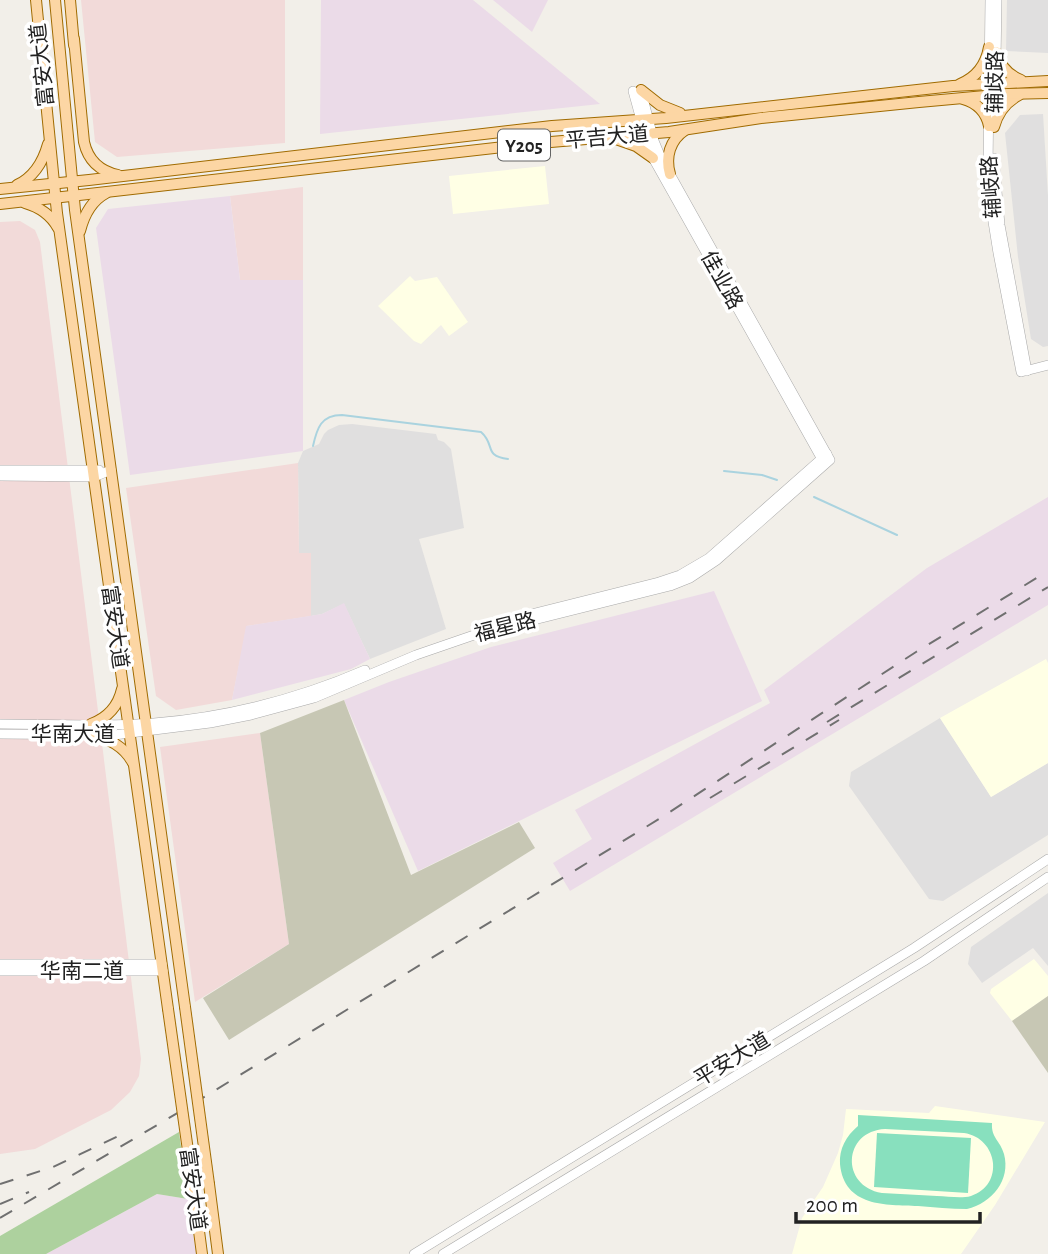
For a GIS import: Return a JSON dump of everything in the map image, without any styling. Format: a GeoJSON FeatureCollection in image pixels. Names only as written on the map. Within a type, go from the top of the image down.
{"type":"FeatureCollection","features":[{"type":"Feature","properties":{"kind":"main road","name":"富安大道"},"geometry":{"type":"LineString","coordinates":[[36,0],[60,233],[202,1254]]}},
{"type":"Feature","properties":{"kind":"main road","name":"富安大道"},"geometry":{"type":"LineString","coordinates":[[55,0],[74,196],[218,1254]]}},
{"type":"Feature","properties":{"kind":"main road"},"geometry":{"type":"LineString","coordinates":[[70,0],[86,151],[93,162],[104,171],[127,176]]}},
{"type":"Feature","properties":{"kind":"main road"},"geometry":{"type":"LineString","coordinates":[[66,118],[74,39]]}},
{"type":"Feature","properties":{"kind":"main road"},"geometry":{"type":"LineString","coordinates":[[953,86],[967,81],[979,72],[992,50],[1006,71],[1027,87],[1004,106],[992,127]]}},
{"type":"Feature","properties":{"kind":"main road","name":"平吉大道"},"geometry":{"type":"LineString","coordinates":[[3,189],[583,123],[690,115],[953,86],[992,89],[1027,87],[1048,80]]}},
{"type":"Feature","properties":{"kind":"main road","name":"平吉大道"},"geometry":{"type":"LineString","coordinates":[[1027,87],[1048,93]]}},
{"type":"Feature","properties":{"kind":"main road","name":"平吉大道"},"geometry":{"type":"LineString","coordinates":[[0,204],[685,130],[761,118],[957,98],[992,89]]}},
{"type":"Feature","properties":{"kind":"main road"},"geometry":{"type":"LineString","coordinates":[[637,90],[667,109],[690,115]]}},
{"type":"Feature","properties":{"kind":"main road"},"geometry":{"type":"LineString","coordinates":[[957,98],[978,106],[992,127]]}},
{"type":"Feature","properties":{"kind":"main road"},"geometry":{"type":"LineString","coordinates":[[711,112],[713,126]]}},
{"type":"Feature","properties":{"kind":"main road"},"geometry":{"type":"LineString","coordinates":[[583,123],[584,139]]}},
{"type":"Feature","properties":{"kind":"main road"},"geometry":{"type":"LineString","coordinates":[[670,174],[670,150],[677,136],[685,130]]}},
{"type":"Feature","properties":{"kind":"main road"},"geometry":{"type":"LineString","coordinates":[[3,189],[27,180],[38,167],[46,152],[49,134]]}},
{"type":"Feature","properties":{"kind":"main road"},"geometry":{"type":"LineString","coordinates":[[603,138],[629,143],[653,158]]}},
{"type":"Feature","properties":{"kind":"main road"},"geometry":{"type":"LineString","coordinates":[[80,240],[81,226],[90,208],[98,198],[108,193]]}},
{"type":"Feature","properties":{"kind":"main road"},"geometry":{"type":"LineString","coordinates":[[18,202],[43,211],[53,220],[60,233]]}},
{"type":"Feature","properties":{"kind":"main road"},"geometry":{"type":"LineString","coordinates":[[89,442],[107,440]]}},
{"type":"Feature","properties":{"kind":"main road"},"geometry":{"type":"LineString","coordinates":[[99,508],[116,505]]}},
{"type":"Feature","properties":{"kind":"main road"},"geometry":{"type":"LineString","coordinates":[[117,638],[134,636]]}},
{"type":"Feature","properties":{"kind":"main road"},"geometry":{"type":"LineString","coordinates":[[122,679],[120,696],[112,710],[91,729],[124,750],[135,769]]}},
{"type":"Feature","properties":{"kind":"main road"},"geometry":{"type":"LineString","coordinates":[[139,799],[156,797]]}},
{"type":"Feature","properties":{"kind":"street"},"geometry":{"type":"LineString","coordinates":[[990,0],[992,50]]}},
{"type":"Feature","properties":{"kind":"street","name":"辅歧路"},"geometry":{"type":"LineString","coordinates":[[992,89],[992,50],[997,0]]}},
{"type":"Feature","properties":{"kind":"street","name":"辅岐路"},"geometry":{"type":"LineString","coordinates":[[992,89],[992,127]]}},
{"type":"Feature","properties":{"kind":"street","name":"佳业路"},"geometry":{"type":"LineString","coordinates":[[637,90],[653,158],[826,459]]}},
{"type":"Feature","properties":{"kind":"street","name":"辅歧路"},"geometry":{"type":"LineString","coordinates":[[992,127],[998,211],[1024,371],[1048,365]]}},
{"type":"Feature","properties":{"kind":"street","name":"佳业路"},"geometry":{"type":"LineString","coordinates":[[648,134],[826,459]]}},
{"type":"Feature","properties":{"kind":"street","name":"福星路"},"geometry":{"type":"LineString","coordinates":[[146,727],[230,719],[291,705],[463,638],[681,582],[718,560],[826,459]]}},
{"type":"Feature","properties":{"kind":"street"},"geometry":{"type":"LineString","coordinates":[[0,470],[94,473]]}},
{"type":"Feature","properties":{"kind":"street"},"geometry":{"type":"LineString","coordinates":[[0,476],[111,470]]}},
{"type":"Feature","properties":{"kind":"street","name":"华南大道"},"geometry":{"type":"LineString","coordinates":[[0,724],[91,729]]}},
{"type":"Feature","properties":{"kind":"street","name":"华南大道"},"geometry":{"type":"LineString","coordinates":[[0,734],[146,727]]}},
{"type":"Feature","properties":{"kind":"street","name":"平安大道"},"geometry":{"type":"LineString","coordinates":[[414,1254],[946,928],[1048,859]]}},
{"type":"Feature","properties":{"kind":"street","name":"平安大道"},"geometry":{"type":"LineString","coordinates":[[443,1254],[881,987],[1048,877]]}},
{"type":"Feature","properties":{"kind":"street","name":"华南二道"},"geometry":{"type":"LineString","coordinates":[[0,964],[163,968]]}},
{"type":"Feature","properties":{"kind":"street","name":"华南二道"},"geometry":{"type":"LineString","coordinates":[[0,971],[163,968]]}},
{"type":"Feature","properties":{"kind":"street"},"geometry":{"type":"LineString","coordinates":[[872,973],[881,987]]}},
{"type":"Feature","properties":{"kind":"shaded area"},"geometry":{"type":"Polygon","coordinates":[[[81,0],[285,0],[285,143],[117,157],[95,142],[81,0]]]}},
{"type":"Feature","properties":{"kind":"shaded area"},"geometry":{"type":"Polygon","coordinates":[[[321,0],[473,0],[600,104],[320,134],[321,0]]]}},
{"type":"Feature","properties":{"kind":"shaded area"},"geometry":{"type":"Polygon","coordinates":[[[493,0],[548,0],[532,32],[493,0]]]}},
{"type":"Feature","properties":{"kind":"shaded area"},"geometry":{"type":"Polygon","coordinates":[[[1007,0],[1048,0],[1048,53],[1006,51],[1007,0]]]}},
{"type":"Feature","properties":{"kind":"shaded area"},"geometry":{"type":"Polygon","coordinates":[[[1043,114],[1048,196],[1048,346],[1043,347],[1031,339],[1018,257],[1005,133],[1020,115],[1043,114]]]}},
{"type":"Feature","properties":{"kind":"shaded area"},"geometry":{"type":"Polygon","coordinates":[[[545,166],[549,204],[453,214],[449,176],[545,166]]]}},
{"type":"Feature","properties":{"kind":"shaded area"},"geometry":{"type":"Polygon","coordinates":[[[303,187],[303,280],[240,280],[230,196],[303,187]]]}},
{"type":"Feature","properties":{"kind":"shaded area"},"geometry":{"type":"Polygon","coordinates":[[[230,196],[240,280],[303,280],[303,451],[130,475],[96,228],[108,209],[230,196]]]}},
{"type":"Feature","properties":{"kind":"shaded area"},"geometry":{"type":"Polygon","coordinates":[[[20,221],[35,230],[40,242],[141,1059],[139,1076],[130,1092],[111,1110],[35,1149],[0,1154],[0,222],[20,221]]]}},
{"type":"Feature","properties":{"kind":"shaded area"},"geometry":{"type":"Polygon","coordinates":[[[410,276],[415,281],[437,277],[468,322],[449,336],[441,325],[421,344],[414,341],[378,306],[410,276]]]}},
{"type":"Feature","properties":{"kind":"shaded area"},"geometry":{"type":"Polygon","coordinates":[[[352,424],[436,434],[438,440],[451,449],[464,528],[419,539],[446,629],[370,659],[344,604],[311,616],[311,553],[299,554],[298,463],[303,451],[319,444],[328,430],[339,425],[352,424]]]}},
{"type":"Feature","properties":{"kind":"shaded area"},"geometry":{"type":"Polygon","coordinates":[[[298,463],[299,553],[311,553],[311,616],[247,626],[232,700],[176,710],[156,696],[126,488],[298,463]]]}},
{"type":"Feature","properties":{"kind":"shaded area"},"geometry":{"type":"Polygon","coordinates":[[[1048,497],[1048,605],[570,891],[553,863],[592,839],[575,810],[770,703],[764,690],[927,568],[1048,497]]]}},
{"type":"Feature","properties":{"kind":"shaded area"},"geometry":{"type":"Polygon","coordinates":[[[714,591],[762,701],[418,871],[344,700],[491,647],[714,591]]]}},
{"type":"Feature","properties":{"kind":"shaded area"},"geometry":{"type":"Polygon","coordinates":[[[344,603],[370,659],[351,669],[232,700],[246,626],[322,614],[344,603]]]}},
{"type":"Feature","properties":{"kind":"shaded area"},"geometry":{"type":"Polygon","coordinates":[[[1046,659],[1048,763],[991,797],[940,718],[1046,659]]]}},
{"type":"Feature","properties":{"kind":"shaded area"},"geometry":{"type":"Polygon","coordinates":[[[344,700],[411,875],[519,822],[535,848],[229,1040],[203,998],[289,944],[260,733],[344,700]]]}},
{"type":"Feature","properties":{"kind":"shaded area"},"geometry":{"type":"Polygon","coordinates":[[[940,718],[991,797],[1048,763],[1048,835],[943,901],[929,899],[849,786],[851,772],[940,718]]]}},
{"type":"Feature","properties":{"kind":"shaded area"},"geometry":{"type":"Polygon","coordinates":[[[260,733],[289,944],[195,1002],[160,747],[260,733]]]}},
{"type":"Feature","properties":{"kind":"shaded area"},"geometry":{"type":"Polygon","coordinates":[[[1048,893],[1048,966],[1033,948],[982,983],[968,964],[971,947],[1048,893]]]}},
{"type":"Feature","properties":{"kind":"shaded area"},"geometry":{"type":"Polygon","coordinates":[[[1034,959],[1048,976],[1048,996],[1012,1021],[990,993],[991,989],[1034,959]]]}},
{"type":"Feature","properties":{"kind":"shaded area"},"geometry":{"type":"Polygon","coordinates":[[[1048,996],[1048,1073],[1012,1021],[1048,996]]]}},
{"type":"Feature","properties":{"kind":"shaded area"},"geometry":{"type":"Polygon","coordinates":[[[935,1106],[1045,1122],[995,1205],[961,1254],[792,1254],[802,1218],[823,1187],[838,1153],[846,1109],[929,1113],[935,1106]]]}},
{"type":"Feature","properties":{"kind":"shaded area"},"geometry":{"type":"Polygon","coordinates":[[[157,1194],[188,1199],[196,1254],[46,1254],[157,1194]]]}},
{"type":"Feature","properties":{"kind":"green space"},"geometry":{"type":"Polygon","coordinates":[[[858,1115],[992,1123],[993,1132],[1004,1154],[1005,1173],[992,1196],[967,1209],[869,1201],[849,1189],[840,1164],[844,1143],[858,1126],[858,1115]],[[885,1129],[871,1132],[861,1139],[855,1148],[853,1170],[868,1188],[882,1193],[971,1196],[989,1182],[993,1173],[993,1162],[984,1143],[964,1133],[885,1129]]]}},
{"type":"Feature","properties":{"kind":"green space"},"geometry":{"type":"Polygon","coordinates":[[[179,1132],[188,1199],[157,1194],[46,1254],[0,1254],[0,1236],[179,1132]]]}},
{"type":"Feature","properties":{"kind":"green space"},"geometry":{"type":"Polygon","coordinates":[[[877,1133],[971,1138],[968,1193],[874,1187],[877,1133]]]}},
{"type":"Feature","properties":{"kind":"waterway"},"geometry":{"type":"LineString","coordinates":[[313,446],[321,424],[329,417],[342,415],[481,432],[492,453],[508,459]]}},
{"type":"Feature","properties":{"kind":"waterway"},"geometry":{"type":"LineString","coordinates":[[724,471],[762,475],[777,480]]}},
{"type":"Feature","properties":{"kind":"waterway"},"geometry":{"type":"LineString","coordinates":[[814,497],[897,535]]}},
{"type":"Feature","properties":{"kind":"railway"},"geometry":{"type":"LineString","coordinates":[[0,1218],[191,1105],[659,819],[916,652],[1048,571]]}},
{"type":"Feature","properties":{"kind":"railway"},"geometry":{"type":"LineString","coordinates":[[827,722],[1048,587]]}},
{"type":"Feature","properties":{"kind":"railway"},"geometry":{"type":"LineString","coordinates":[[710,798],[839,720]]}},
{"type":"Feature","properties":{"kind":"railway"},"geometry":{"type":"LineString","coordinates":[[0,1184],[53,1167],[127,1132]]}},
{"type":"Feature","properties":{"kind":"railway"},"geometry":{"type":"LineString","coordinates":[[0,1204],[29,1192]]}}]}
